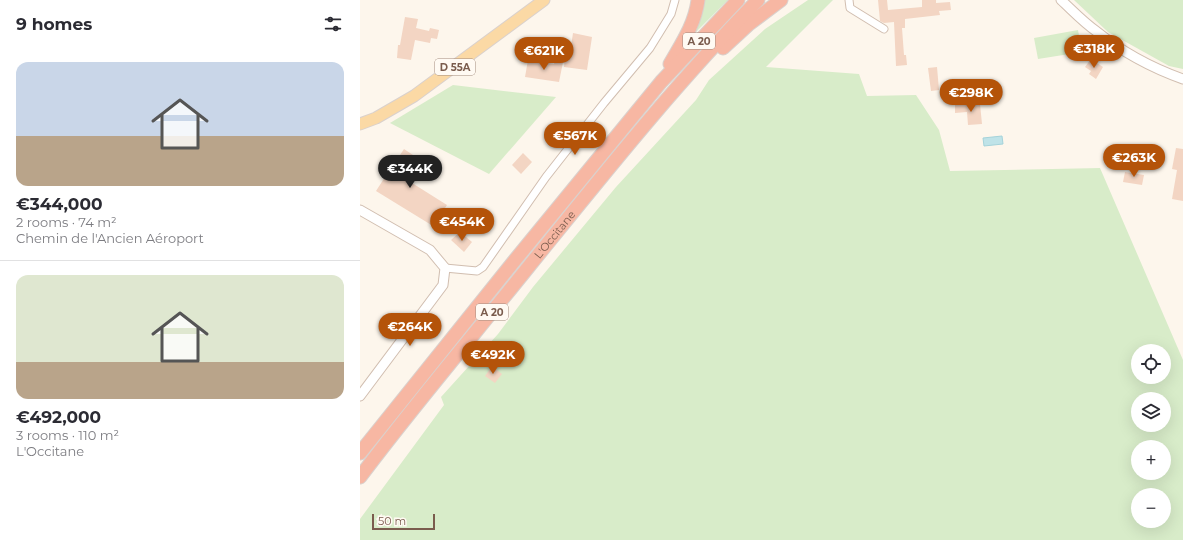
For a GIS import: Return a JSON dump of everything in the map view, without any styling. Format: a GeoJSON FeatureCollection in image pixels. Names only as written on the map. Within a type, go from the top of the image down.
{"type":"FeatureCollection","features":[{"type":"Feature","properties":{"kind":"highway"},"geometry":{"type":"LineString","coordinates":[[660,82],[691,26],[698,0]]}},
{"type":"Feature","properties":{"kind":"highway","name":"L'Occitane"},"geometry":{"type":"LineString","coordinates":[[360,453],[660,82],[738,0]]}},
{"type":"Feature","properties":{"kind":"highway","name":"L'Occitane"},"geometry":{"type":"LineString","coordinates":[[360,477],[580,203],[660,106],[758,0]]}},
{"type":"Feature","properties":{"kind":"highway"},"geometry":{"type":"LineString","coordinates":[[698,64],[712,58],[749,24],[781,0]]}},
{"type":"Feature","properties":{"kind":"main road","name":"D 55A"},"geometry":{"type":"LineString","coordinates":[[360,124],[376,118],[414,96],[544,0]]}},
{"type":"Feature","properties":{"kind":"street"},"geometry":{"type":"LineString","coordinates":[[360,210],[430,250],[445,268],[477,271],[483,267],[546,177],[604,103],[650,48],[671,14],[675,0]]}},
{"type":"Feature","properties":{"kind":"street"},"geometry":{"type":"LineString","coordinates":[[849,0],[850,8],[884,30]]}},
{"type":"Feature","properties":{"kind":"street"},"geometry":{"type":"LineString","coordinates":[[1061,0],[1096,32],[1133,56],[1169,74],[1183,79]]}},
{"type":"Feature","properties":{"kind":"street"},"geometry":{"type":"LineString","coordinates":[[360,396],[443,285],[445,268]]}},
{"type":"Feature","properties":{"kind":"green space"},"geometry":{"type":"Polygon","coordinates":[[[703,0],[728,0],[689,39],[703,0]]]}},
{"type":"Feature","properties":{"kind":"green space"},"geometry":{"type":"Polygon","coordinates":[[[808,0],[833,0],[766,67],[859,74],[867,96],[916,95],[939,130],[950,171],[1100,168],[1183,360],[1183,540],[360,540],[360,519],[444,405],[441,397],[498,334],[533,287],[616,187],[696,100],[709,80],[765,29],[808,0]]]}},
{"type":"Feature","properties":{"kind":"green space"},"geometry":{"type":"Polygon","coordinates":[[[1074,0],[1183,0],[1183,69],[1169,66],[1108,32],[1074,0]]]}},
{"type":"Feature","properties":{"kind":"green space"},"geometry":{"type":"Polygon","coordinates":[[[1078,30],[1082,52],[1038,59],[1034,38],[1078,30]]]}},
{"type":"Feature","properties":{"kind":"green space"},"geometry":{"type":"Polygon","coordinates":[[[453,85],[556,97],[489,174],[390,123],[453,85]]]}},
{"type":"Feature","properties":{"kind":"water"},"geometry":{"type":"Polygon","coordinates":[[[1002,136],[1003,144],[984,146],[983,138],[1002,136]]]}},
{"type":"Feature","properties":{"kind":"building"},"geometry":{"type":"Polygon","coordinates":[[[878,0],[887,0],[888,10],[922,7],[922,0],[936,0],[936,3],[950,2],[951,10],[939,11],[940,15],[905,19],[905,28],[902,28],[904,55],[906,55],[907,65],[896,66],[894,22],[884,23],[880,21],[878,0]]]}},
{"type":"Feature","properties":{"kind":"building"},"geometry":{"type":"Polygon","coordinates":[[[405,17],[418,19],[416,28],[429,31],[430,28],[439,30],[437,39],[431,38],[430,43],[415,40],[411,60],[397,58],[398,45],[400,45],[405,17]]]}},
{"type":"Feature","properties":{"kind":"building"},"geometry":{"type":"Polygon","coordinates":[[[573,33],[592,37],[587,70],[564,67],[565,57],[570,53],[573,33]]]}},
{"type":"Feature","properties":{"kind":"building"},"geometry":{"type":"Polygon","coordinates":[[[1091,59],[1103,67],[1096,79],[1089,74],[1091,71],[1085,67],[1091,59]]]}},
{"type":"Feature","properties":{"kind":"building"},"geometry":{"type":"Polygon","coordinates":[[[528,60],[554,64],[555,60],[563,62],[559,82],[525,77],[528,60]]]}},
{"type":"Feature","properties":{"kind":"building"},"geometry":{"type":"Polygon","coordinates":[[[937,67],[939,90],[931,91],[928,68],[937,67]]]}},
{"type":"Feature","properties":{"kind":"building"},"geometry":{"type":"Polygon","coordinates":[[[980,104],[982,124],[968,125],[967,112],[955,113],[955,105],[980,104]]]}},
{"type":"Feature","properties":{"kind":"building"},"geometry":{"type":"Polygon","coordinates":[[[1176,148],[1183,149],[1183,201],[1172,199],[1177,170],[1172,169],[1176,148]]]}},
{"type":"Feature","properties":{"kind":"building"},"geometry":{"type":"Polygon","coordinates":[[[404,149],[425,163],[412,183],[447,205],[433,226],[376,191],[385,177],[383,176],[404,149]]]}},
{"type":"Feature","properties":{"kind":"building"},"geometry":{"type":"Polygon","coordinates":[[[523,153],[532,162],[521,174],[512,165],[523,153]]]}},
{"type":"Feature","properties":{"kind":"building"},"geometry":{"type":"Polygon","coordinates":[[[1125,172],[1144,175],[1142,185],[1123,182],[1125,172]]]}},
{"type":"Feature","properties":{"kind":"building"},"geometry":{"type":"Polygon","coordinates":[[[460,232],[472,242],[464,252],[451,240],[460,232]]]}},
{"type":"Feature","properties":{"kind":"building"},"geometry":{"type":"Polygon","coordinates":[[[492,366],[502,374],[495,383],[485,376],[492,366]]]}}]}
